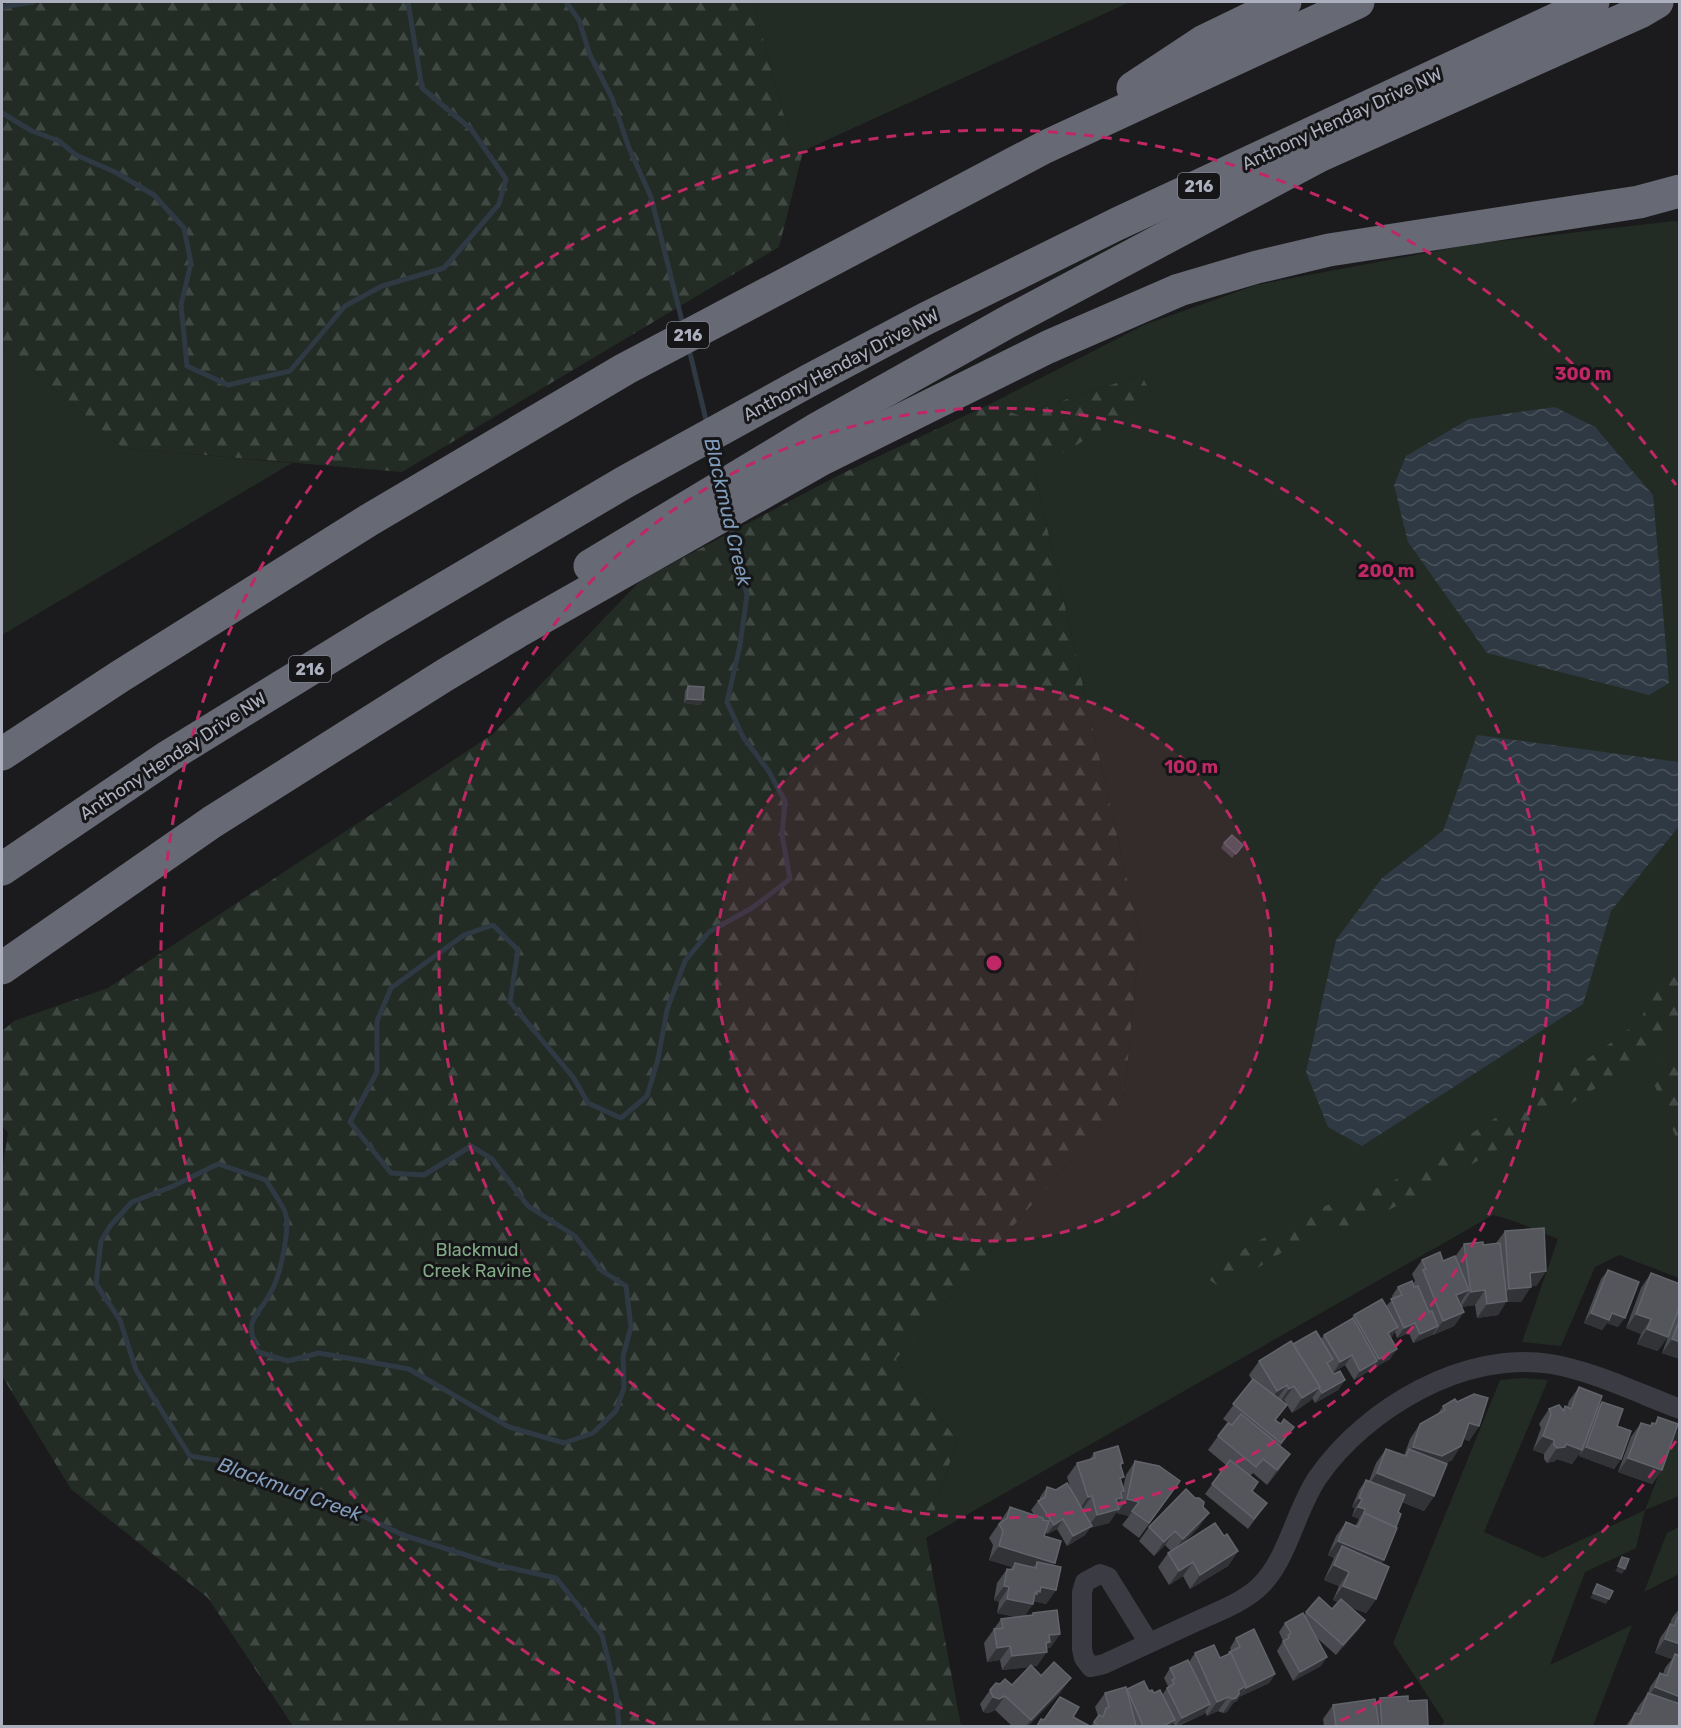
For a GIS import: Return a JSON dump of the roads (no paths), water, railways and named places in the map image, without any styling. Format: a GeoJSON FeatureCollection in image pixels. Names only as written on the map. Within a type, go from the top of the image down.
{"type":"FeatureCollection","features":[{"type":"Feature","properties":{"kind":"highway"},"geometry":{"type":"LineString","coordinates":[[1045,147],[1204,41],[1285,2]]}},
{"type":"Feature","properties":{"kind":"highway","name":"216"},"geometry":{"type":"LineString","coordinates":[[2,754],[119,677],[369,520],[593,387],[1045,147],[1358,2]]}},
{"type":"Feature","properties":{"kind":"highway","name":"Anthony Henday Drive NW"},"geometry":{"type":"LineString","coordinates":[[2,869],[178,750],[377,628],[625,482],[810,380],[1117,224],[1593,2]]}},
{"type":"Feature","properties":{"kind":"highway"},"geometry":{"type":"LineString","coordinates":[[2,968],[500,624],[632,552],[819,444],[1013,319],[1319,156],[1640,12],[1657,2]]}},
{"type":"Feature","properties":{"kind":"highway"},"geometry":{"type":"LineString","coordinates":[[819,444],[1179,290],[1257,267],[1329,250],[1639,202],[1680,190]]}},
{"type":"Feature","properties":{"kind":"highway"},"geometry":{"type":"LineString","coordinates":[[1639,202],[1680,205]]}},
{"type":"Feature","properties":{"kind":"street"},"geometry":{"type":"LineString","coordinates":[[1149,1643],[1108,1576],[1100,1574],[1085,1582],[1082,1592],[1082,1650],[1087,1664],[1091,1667],[1096,1667],[1229,1607],[1257,1589],[1274,1569],[1305,1498],[1331,1460],[1380,1414],[1438,1381],[1485,1366],[1535,1362],[1579,1371],[1680,1409]]}},
{"type":"Feature","properties":{"kind":"water"},"geometry":{"type":"Polygon","coordinates":[[[1555,407],[1595,427],[1653,495],[1669,683],[1649,695],[1487,653],[1408,542],[1394,485],[1406,456],[1469,419],[1555,407]]]}},
{"type":"Feature","properties":{"kind":"water"},"geometry":{"type":"Polygon","coordinates":[[[1477,735],[1679,762],[1679,826],[1611,911],[1583,1004],[1362,1146],[1328,1127],[1306,1072],[1336,940],[1382,878],[1443,831],[1477,735]]]}},
{"type":"Feature","properties":{"kind":"waterway","name":"Blackmud Creek"},"geometry":{"type":"LineString","coordinates":[[2,7],[33,2]]}},
{"type":"Feature","properties":{"kind":"waterway","name":"Blackmud Creek"},"geometry":{"type":"LineString","coordinates":[[2,113],[32,131],[59,141],[76,155],[115,172],[154,195],[184,228],[191,263],[181,305],[187,366],[228,385],[290,371],[345,306],[382,286],[444,268],[499,204],[506,179],[471,129],[422,88],[408,2]]}},
{"type":"Feature","properties":{"kind":"waterway","name":"Blackmud Creek"},"geometry":{"type":"LineString","coordinates":[[566,2],[579,20],[590,55],[612,98],[629,148],[651,197],[683,325]]}},
{"type":"Feature","properties":{"kind":"waterway","name":"Blackmud Creek"},"geometry":{"type":"LineString","coordinates":[[689,349],[707,424]]}},
{"type":"Feature","properties":{"kind":"waterway","name":"Blackmud Creek"},"geometry":{"type":"LineString","coordinates":[[711,445],[719,477]]}},
{"type":"Feature","properties":{"kind":"waterway","name":"Blackmud Creek"},"geometry":{"type":"LineString","coordinates":[[619,1726],[616,1692],[602,1635],[556,1578],[497,1565],[403,1535],[333,1502],[221,1461],[190,1456],[136,1370],[120,1320],[96,1284],[101,1241],[110,1226],[132,1202],[171,1187],[218,1164],[266,1180],[285,1212],[286,1240],[278,1274],[272,1290],[252,1324],[253,1340],[258,1352],[288,1361],[319,1353],[409,1369],[509,1427],[564,1443],[593,1433],[616,1411],[624,1388],[623,1356],[631,1327],[626,1286],[602,1271],[575,1236],[528,1206],[492,1159],[471,1146],[424,1175],[391,1173],[350,1122],[377,1072],[377,1021],[391,988],[464,935],[493,925],[518,950],[510,1002],[573,1077],[588,1103],[621,1118],[647,1096],[658,1059],[667,1010],[685,961],[709,932],[752,908],[790,879],[782,835],[785,801],[768,770],[743,737],[727,702],[740,645],[747,595],[730,524]]}},
{"type":"Feature","properties":{"kind":"park label","name":"Blackmud Creek Ravine"},"geometry":{"type":"Point","coordinates":[477,1260]}}]}
